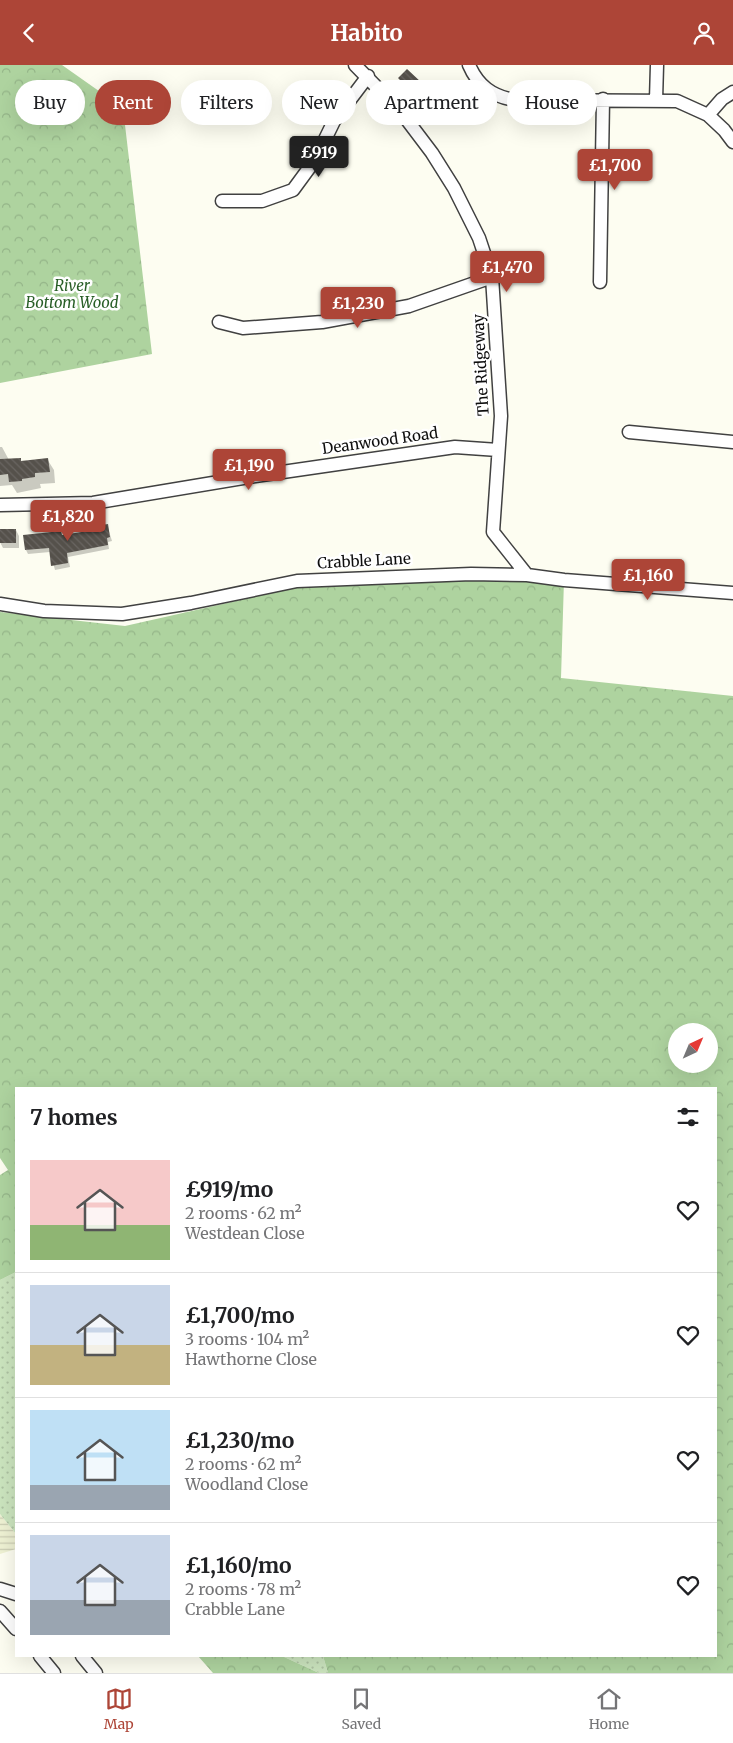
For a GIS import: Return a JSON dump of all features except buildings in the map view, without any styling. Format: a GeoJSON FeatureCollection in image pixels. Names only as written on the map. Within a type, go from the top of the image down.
{"type":"FeatureCollection","features":[{"type":"Feature","properties":{"kind":"street","name":"The Ridgeway"},"geometry":{"type":"LineString","coordinates":[[354,65],[368,76],[401,112],[454,188],[479,238],[492,277],[501,416],[493,532],[527,575]]}},
{"type":"Feature","properties":{"kind":"street"},"geometry":{"type":"LineString","coordinates":[[470,65],[476,79],[486,90],[501,98],[514,100],[603,99],[677,101],[708,115],[733,142]]}},
{"type":"Feature","properties":{"kind":"street"},"geometry":{"type":"LineString","coordinates":[[656,100],[657,65]]}},
{"type":"Feature","properties":{"kind":"street"},"geometry":{"type":"LineString","coordinates":[[222,201],[262,201],[293,190],[315,160],[334,121],[368,76]]}},
{"type":"Feature","properties":{"kind":"street"},"geometry":{"type":"LineString","coordinates":[[708,115],[722,99],[733,92]]}},
{"type":"Feature","properties":{"kind":"street"},"geometry":{"type":"LineString","coordinates":[[600,282],[603,99]]}},
{"type":"Feature","properties":{"kind":"street"},"geometry":{"type":"LineString","coordinates":[[219,322],[243,328],[322,322],[409,306],[492,277]]}},
{"type":"Feature","properties":{"kind":"street"},"geometry":{"type":"LineString","coordinates":[[628,431],[733,441]]}},
{"type":"Feature","properties":{"kind":"street","name":"Deanwood Road"},"geometry":{"type":"LineString","coordinates":[[0,505],[94,503],[255,476],[455,447],[498,449]]}},
{"type":"Feature","properties":{"kind":"street","name":"Crabble Lane"},"geometry":{"type":"LineString","coordinates":[[0,604],[44,611],[122,614],[192,603],[298,581],[372,576],[527,575],[564,580],[733,593]]}},
{"type":"Feature","properties":{"kind":"street"},"geometry":{"type":"LineString","coordinates":[[0,1589],[15,1594]]}},
{"type":"Feature","properties":{"kind":"street"},"geometry":{"type":"LineString","coordinates":[[0,1611],[15,1628]]}},
{"type":"Feature","properties":{"kind":"street"},"geometry":{"type":"LineString","coordinates":[[41,1657],[54,1673]]}},
{"type":"Feature","properties":{"kind":"street"},"geometry":{"type":"LineString","coordinates":[[83,1657],[96,1673]]}},
{"type":"Feature","properties":{"kind":"green space","name":"River Bottom Wood"},"geometry":{"type":"Polygon","coordinates":[[[0,65],[62,65],[83,80],[15,80],[15,125],[85,125],[85,81],[95,88],[95,125],[125,125],[152,354],[0,383],[0,65]]]}},
{"type":"Feature","properties":{"kind":"green space"},"geometry":{"type":"Polygon","coordinates":[[[527,575],[564,580],[561,678],[733,696],[733,1673],[328,1673],[323,1657],[717,1657],[717,1087],[15,1087],[15,1272],[0,1280],[0,1175],[8,1170],[0,1158],[0,612],[125,626],[311,584],[527,575]]]}},
{"type":"Feature","properties":{"kind":"green space"},"geometry":{"type":"Polygon","coordinates":[[[15,1272],[15,1533],[0,1514],[0,1280],[15,1272]]]}},
{"type":"Feature","properties":{"kind":"green space"},"geometry":{"type":"Polygon","coordinates":[[[0,1514],[15,1533],[15,1549],[0,1554],[0,1514]]]}},
{"type":"Feature","properties":{"kind":"green space"},"geometry":{"type":"Polygon","coordinates":[[[199,1657],[284,1657],[319,1673],[213,1673],[199,1657]]]}},
{"type":"Feature","properties":{"kind":"green space"},"geometry":{"type":"Polygon","coordinates":[[[284,1657],[323,1657],[328,1673],[319,1673],[284,1657]]]}}]}
